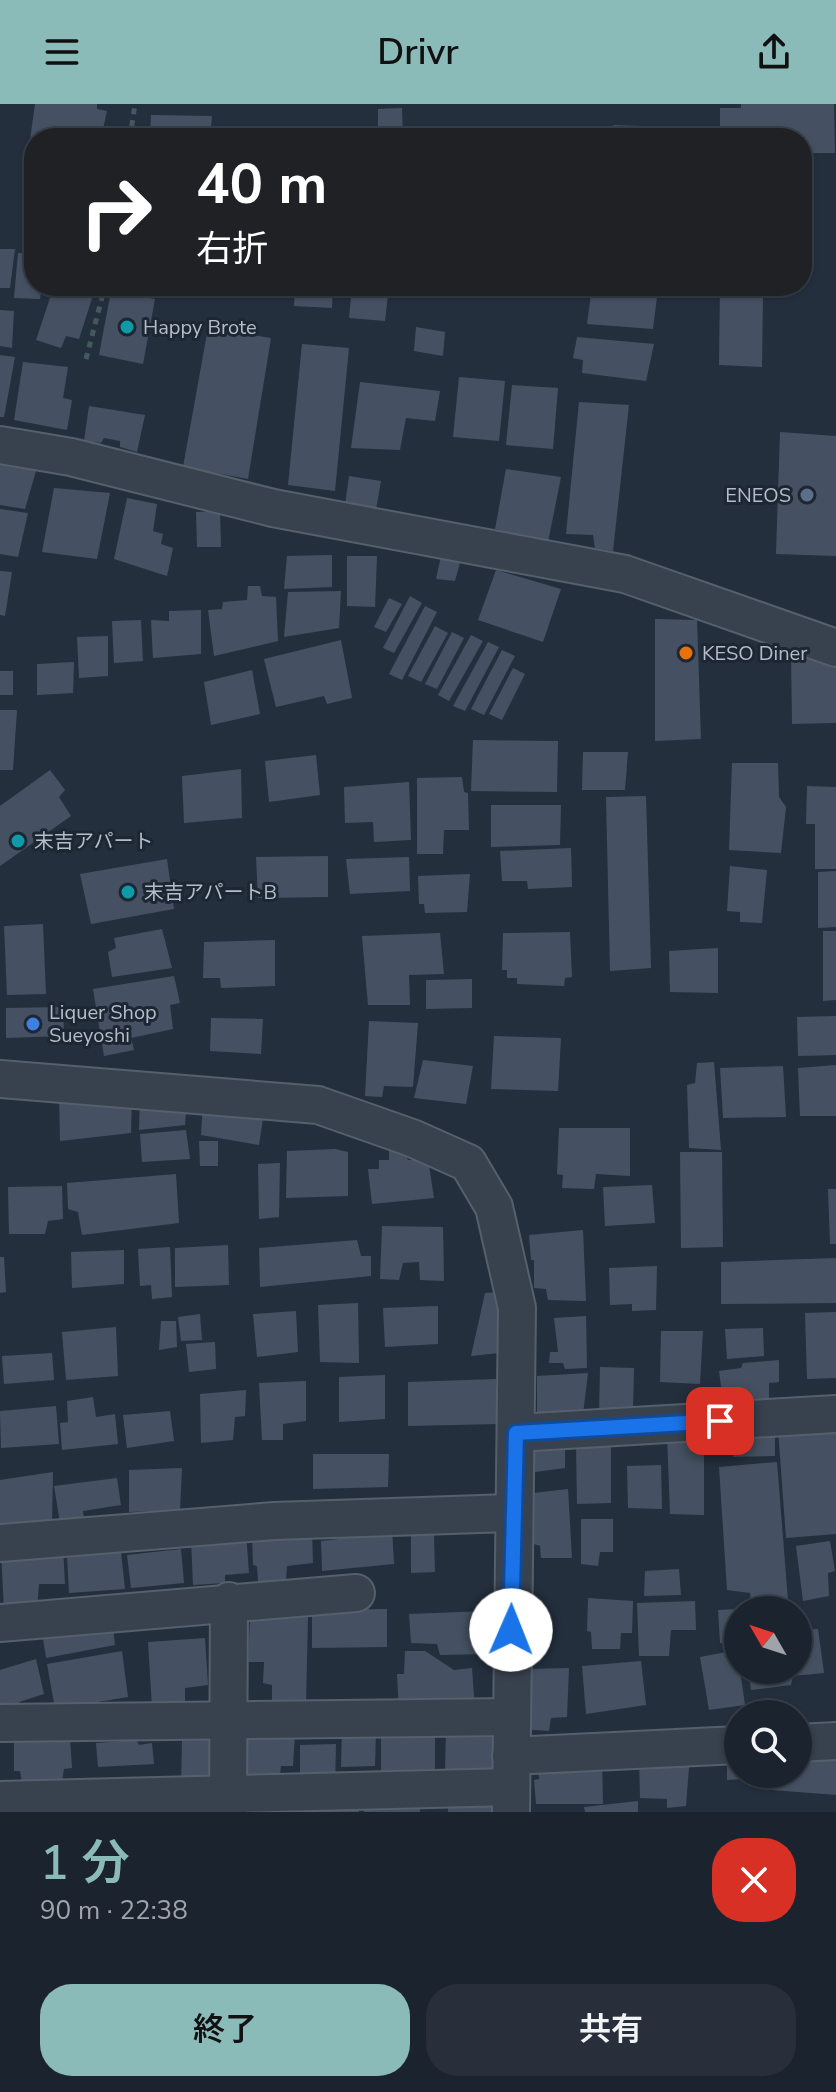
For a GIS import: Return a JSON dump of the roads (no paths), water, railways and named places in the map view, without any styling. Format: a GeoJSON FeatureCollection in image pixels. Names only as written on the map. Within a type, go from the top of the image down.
{"type":"FeatureCollection","features":[{"type":"Feature","properties":{"kind":"street"},"geometry":{"type":"LineString","coordinates":[[0,445],[71,457],[273,508],[625,574],[836,648]]}},
{"type":"Feature","properties":{"kind":"street"},"geometry":{"type":"LineString","coordinates":[[0,1079],[318,1105],[373,1122],[468,1163],[494,1207],[517,1308],[511,1785]]}},
{"type":"Feature","properties":{"kind":"street"},"geometry":{"type":"LineString","coordinates":[[516,1433],[836,1414]]}},
{"type":"Feature","properties":{"kind":"street"},"geometry":{"type":"LineString","coordinates":[[0,1543],[274,1521],[513,1513]]}},
{"type":"Feature","properties":{"kind":"street"},"geometry":{"type":"LineString","coordinates":[[0,1623],[229,1601],[356,1593]]}},
{"type":"Feature","properties":{"kind":"street"},"geometry":{"type":"LineString","coordinates":[[228,1804],[229,1601]]}},
{"type":"Feature","properties":{"kind":"street"},"geometry":{"type":"LineString","coordinates":[[0,1723],[226,1723],[510,1717]]}},
{"type":"Feature","properties":{"kind":"street"},"geometry":{"type":"LineString","coordinates":[[812,1742],[836,1741]]}},
{"type":"Feature","properties":{"kind":"street"},"geometry":{"type":"LineString","coordinates":[[0,1800],[228,1804],[511,1785],[724,1747]]}},
{"type":"Feature","properties":{"kind":"place","name":"Happy Brote"},"geometry":{"type":"Point","coordinates":[127,327]}},
{"type":"Feature","properties":{"kind":"place","name":"ENEOS"},"geometry":{"type":"Point","coordinates":[807,495]}},
{"type":"Feature","properties":{"kind":"place","name":"KESO Diner"},"geometry":{"type":"Point","coordinates":[686,653]}},
{"type":"Feature","properties":{"kind":"place","name":"末吉アパート"},"geometry":{"type":"Point","coordinates":[18,841]}},
{"type":"Feature","properties":{"kind":"place","name":"末吉アパートB"},"geometry":{"type":"Point","coordinates":[128,892]}},
{"type":"Feature","properties":{"kind":"place","name":"Liquer Shop Sueyoshi"},"geometry":{"type":"Point","coordinates":[33,1024]}}]}
